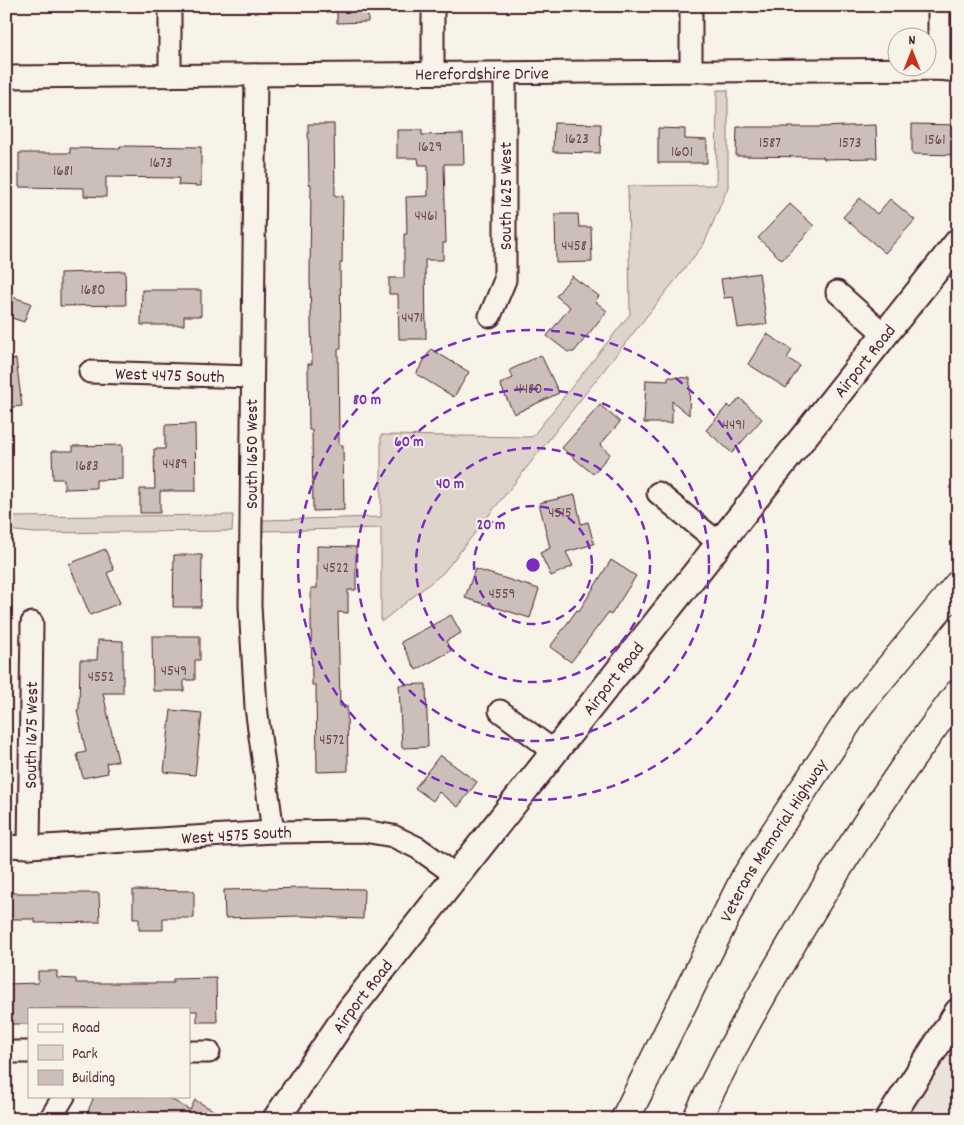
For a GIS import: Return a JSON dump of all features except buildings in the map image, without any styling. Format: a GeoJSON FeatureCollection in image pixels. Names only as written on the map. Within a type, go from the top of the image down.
{"type":"FeatureCollection","features":[{"type":"Feature","properties":{"kind":"highway","name":"Veterans Memorial Highway"},"geometry":{"type":"LineString","coordinates":[[624,1119],[745,878],[859,705],[958,585]]}},
{"type":"Feature","properties":{"kind":"highway"},"geometry":{"type":"LineString","coordinates":[[697,1119],[756,1005],[814,905],[888,789],[958,694]]}},
{"type":"Feature","properties":{"kind":"street"},"geometry":{"type":"LineString","coordinates":[[170,6],[170,76]]}},
{"type":"Feature","properties":{"kind":"street"},"geometry":{"type":"LineString","coordinates":[[433,6],[433,73]]}},
{"type":"Feature","properties":{"kind":"street"},"geometry":{"type":"LineString","coordinates":[[691,6],[691,71]]}},
{"type":"Feature","properties":{"kind":"street"},"geometry":{"type":"LineString","coordinates":[[939,6],[948,70]]}},
{"type":"Feature","properties":{"kind":"street","name":"Herefordshire Drive"},"geometry":{"type":"LineString","coordinates":[[6,77],[948,70]]}},
{"type":"Feature","properties":{"kind":"street","name":"South 1625 West"},"geometry":{"type":"LineString","coordinates":[[490,316],[505,280],[505,73]]}},
{"type":"Feature","properties":{"kind":"street","name":"South 1650 West"},"geometry":{"type":"LineString","coordinates":[[256,75],[250,606],[256,707],[273,832]]}},
{"type":"Feature","properties":{"kind":"street","name":"Airport Road"},"geometry":{"type":"LineString","coordinates":[[276,1119],[351,1009],[958,242]]}},
{"type":"Feature","properties":{"kind":"street"},"geometry":{"type":"LineString","coordinates":[[837,292],[885,334]]}},
{"type":"Feature","properties":{"kind":"street","name":"West 4475 South"},"geometry":{"type":"LineString","coordinates":[[90,372],[252,376]]}},
{"type":"Feature","properties":{"kind":"street"},"geometry":{"type":"LineString","coordinates":[[658,493],[720,544]]}},
{"type":"Feature","properties":{"kind":"street","name":"South 1675 West"},"geometry":{"type":"LineString","coordinates":[[29,847],[32,623]]}},
{"type":"Feature","properties":{"kind":"street"},"geometry":{"type":"LineString","coordinates":[[500,711],[555,752]]}},
{"type":"Feature","properties":{"kind":"street","name":"West 4575 South"},"geometry":{"type":"LineString","coordinates":[[6,846],[29,847],[273,832],[364,831],[393,836],[418,848],[457,876]]}},
{"type":"Feature","properties":{"kind":"street"},"geometry":{"type":"LineString","coordinates":[[889,1119],[958,1012]]}},
{"type":"Feature","properties":{"kind":"street"},"geometry":{"type":"LineString","coordinates":[[6,1052],[28,1052]]}},
{"type":"Feature","properties":{"kind":"street"},"geometry":{"type":"LineString","coordinates":[[50,1119],[63,1098]]}},
{"type":"Feature","properties":{"kind":"shaded area"},"geometry":{"type":"Polygon","coordinates":[[[958,1032],[958,1119],[903,1119],[958,1032]]]}},
{"type":"Feature","properties":{"kind":"green space"},"geometry":{"type":"Polygon","coordinates":[[[717,90],[728,90],[728,187],[704,244],[443,573],[381,622],[381,528],[262,531],[263,520],[381,517],[381,435],[532,437],[630,314],[628,186],[716,185],[717,90]]]}},
{"type":"Feature","properties":{"kind":"green space"},"geometry":{"type":"Polygon","coordinates":[[[233,515],[232,531],[35,533],[6,530],[6,517],[233,515]]]}}]}
